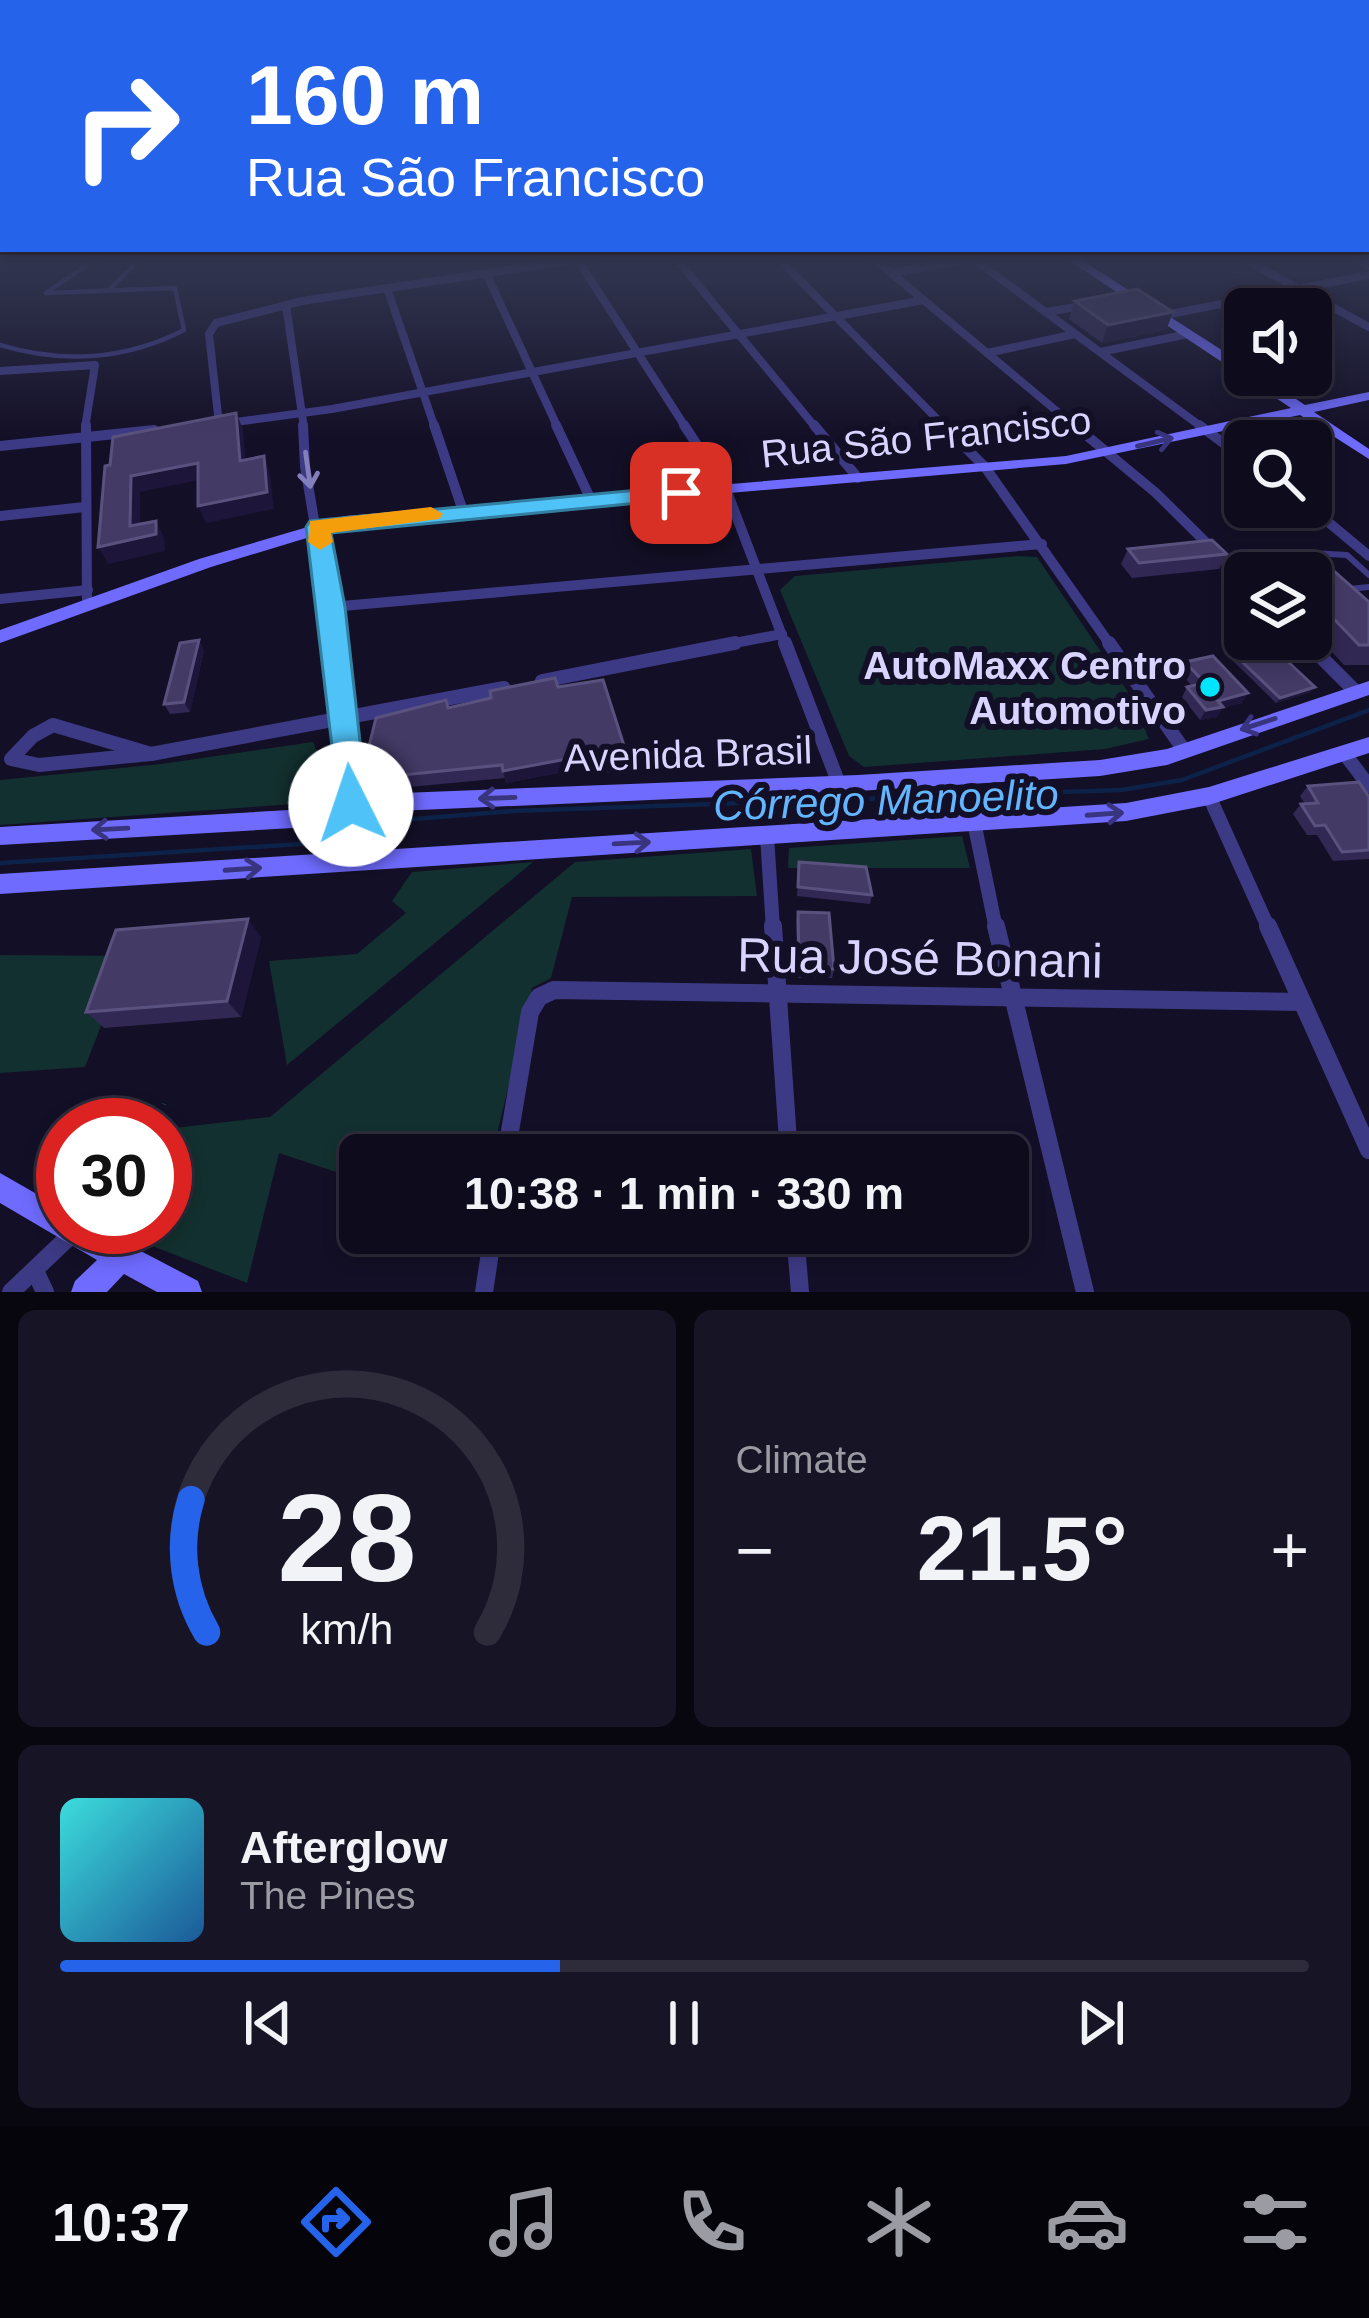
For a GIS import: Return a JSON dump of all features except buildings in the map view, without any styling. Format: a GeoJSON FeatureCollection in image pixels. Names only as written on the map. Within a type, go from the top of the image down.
{"type":"FeatureCollection","features":[{"type":"Feature","properties":{"kind":"street"},"geometry":{"type":"LineString","coordinates":[[219,424],[210,328],[245,317]]}},
{"type":"Feature","properties":{"kind":"street"},"geometry":{"type":"LineString","coordinates":[[288,317],[303,413],[305,466],[332,607],[359,861]]}},
{"type":"Feature","properties":{"kind":"street"},"geometry":{"type":"LineString","coordinates":[[397,317],[463,512]]}},
{"type":"Feature","properties":{"kind":"street"},"geometry":{"type":"LineString","coordinates":[[509,317],[591,500]]}},
{"type":"Feature","properties":{"kind":"street"},"geometry":{"type":"LineString","coordinates":[[617,317],[726,489],[840,791]]}},
{"type":"Feature","properties":{"kind":"street"},"geometry":{"type":"LineString","coordinates":[[728,317],[858,478]]}},
{"type":"Feature","properties":{"kind":"street"},"geometry":{"type":"LineString","coordinates":[[196,426],[303,413],[831,317]]}},
{"type":"Feature","properties":{"kind":"street"},"geometry":{"type":"LineString","coordinates":[[839,317],[985,467],[1184,750]]}},
{"type":"Feature","properties":{"kind":"street"},"geometry":{"type":"LineString","coordinates":[[945,317],[1156,493],[1224,560]]}},
{"type":"Feature","properties":{"kind":"street"},"geometry":{"type":"LineString","coordinates":[[1054,317],[1224,443]]}},
{"type":"Feature","properties":{"kind":"street"},"geometry":{"type":"LineString","coordinates":[[1162,317],[1224,357]]}},
{"type":"Feature","properties":{"kind":"street"},"geometry":{"type":"LineString","coordinates":[[987,352],[1075,334]]}},
{"type":"Feature","properties":{"kind":"street"},"geometry":{"type":"LineString","coordinates":[[1100,352],[1188,334]]}},
{"type":"Feature","properties":{"kind":"street"},"geometry":{"type":"LineString","coordinates":[[0,370],[95,365],[84,436],[87,597],[0,598]]}},
{"type":"Feature","properties":{"kind":"street"},"geometry":{"type":"LineString","coordinates":[[1283,396],[1369,455]]}},
{"type":"Feature","properties":{"kind":"street","name":"Rua São Francisco"},"geometry":{"type":"LineString","coordinates":[[0,637],[87,597],[318,527],[1104,454],[1369,396]]}},
{"type":"Feature","properties":{"kind":"street"},"geometry":{"type":"LineString","coordinates":[[0,446],[174,428]]}},
{"type":"Feature","properties":{"kind":"street"},"geometry":{"type":"LineString","coordinates":[[0,516],[85,507]]}},
{"type":"Feature","properties":{"kind":"street"},"geometry":{"type":"LineString","coordinates":[[1332,525],[1369,556]]}},
{"type":"Feature","properties":{"kind":"street"},"geometry":{"type":"LineString","coordinates":[[332,607],[1042,544]]}},
{"type":"Feature","properties":{"kind":"street"},"geometry":{"type":"LineString","coordinates":[[152,755],[53,725],[34,736],[11,760],[30,767],[152,755],[782,634]]}},
{"type":"Feature","properties":{"kind":"street"},"geometry":{"type":"LineString","coordinates":[[1327,660],[1362,690]]}},
{"type":"Feature","properties":{"kind":"street","name":"Avenida Brasil"},"geometry":{"type":"LineString","coordinates":[[0,836],[310,818],[351,804],[840,791],[1100,768],[1184,750],[1362,690]]}},
{"type":"Feature","properties":{"kind":"street"},"geometry":{"type":"LineString","coordinates":[[0,884],[1126,812],[1209,796],[1369,745]]}},
{"type":"Feature","properties":{"kind":"street"},"geometry":{"type":"LineString","coordinates":[[1344,753],[1369,786]]}},
{"type":"Feature","properties":{"kind":"street"},"geometry":{"type":"LineString","coordinates":[[310,818],[350,772]]}},
{"type":"Feature","properties":{"kind":"street"},"geometry":{"type":"LineString","coordinates":[[1209,796],[1369,1150]]}},
{"type":"Feature","properties":{"kind":"street"},"geometry":{"type":"LineString","coordinates":[[974,822],[1011,998],[1085,1292]]}},
{"type":"Feature","properties":{"kind":"street"},"geometry":{"type":"LineString","coordinates":[[767,836],[787,1134]]}},
{"type":"Feature","properties":{"kind":"street","name":"Rua José Bonani"},"geometry":{"type":"LineString","coordinates":[[510,1134],[530,1012],[539,997],[554,990],[1302,1002]]}},
{"type":"Feature","properties":{"kind":"street"},"geometry":{"type":"LineString","coordinates":[[0,1187],[36,1209]]}},
{"type":"Feature","properties":{"kind":"street"},"geometry":{"type":"LineString","coordinates":[[11,1292],[40,1282],[55,1254]]}},
{"type":"Feature","properties":{"kind":"street"},"geometry":{"type":"LineString","coordinates":[[116,1254],[187,1292]]}},
{"type":"Feature","properties":{"kind":"street"},"geometry":{"type":"LineString","coordinates":[[484,1292],[490,1254]]}},
{"type":"Feature","properties":{"kind":"street"},"geometry":{"type":"LineString","coordinates":[[797,1254],[800,1292]]}},
{"type":"Feature","properties":{"kind":"street"},"geometry":{"type":"LineString","coordinates":[[86,1292],[121,1257]]}},
{"type":"Feature","properties":{"kind":"lane"},"geometry":{"type":"LineString","coordinates":[[0,345],[62,357],[121,351],[184,330],[181,317]]}},
{"type":"Feature","properties":{"kind":"lane"},"geometry":{"type":"LineString","coordinates":[[1369,575],[1347,555],[1312,553],[1306,563],[1333,591],[1369,587]]}},
{"type":"Feature","properties":{"kind":"path"},"geometry":{"type":"LineString","coordinates":[[840,791],[843,811]]}},
{"type":"Feature","properties":{"kind":"green space"},"geometry":{"type":"Polygon","coordinates":[[[1037,557],[1130,695],[1149,739],[1105,749],[864,767],[849,756],[780,590],[795,576],[1037,557]]]}},
{"type":"Feature","properties":{"kind":"green space"},"geometry":{"type":"Polygon","coordinates":[[[313,742],[330,782],[308,803],[0,825],[0,780],[313,742]]]}},
{"type":"Feature","properties":{"kind":"green space"},"geometry":{"type":"Polygon","coordinates":[[[962,836],[970,868],[788,868],[789,848],[962,836]]]}},
{"type":"Feature","properties":{"kind":"green space"},"geometry":{"type":"Polygon","coordinates":[[[751,849],[757,896],[572,897],[551,978],[532,988],[497,1134],[339,1134],[339,1173],[279,1153],[247,1283],[173,1254],[192,1254],[192,1126],[270,1117],[575,862],[751,849]]]}},
{"type":"Feature","properties":{"kind":"green space"},"geometry":{"type":"Polygon","coordinates":[[[533,862],[287,1065],[269,961],[357,954],[406,913],[392,901],[412,872],[533,862]]]}},
{"type":"Feature","properties":{"kind":"green space"},"geometry":{"type":"Polygon","coordinates":[[[0,955],[128,956],[85,1067],[0,1073],[0,955]]]}},
{"type":"Feature","properties":{"kind":"waterway","name":"Córrego Manoelito"},"geometry":{"type":"LineString","coordinates":[[389,821],[513,811],[1121,790],[1182,780],[1369,710]]}},
{"type":"Feature","properties":{"kind":"waterway"},"geometry":{"type":"LineString","coordinates":[[0,863],[333,842]]}},
{"type":"Feature","properties":{"kind":"slow traffic"},"geometry":{"type":"LineString","coordinates":[[320,542],[318,527],[431,514]]}},
{"type":"Feature","properties":{"kind":"place","name":"AutoMaxx Centro Automotivo"},"geometry":{"type":"Point","coordinates":[1210,687]}},
{"type":"Feature","properties":{"kind":"route"},"geometry":{"type":"LineString","coordinates":[[351,804],[332,607],[318,527],[681,493]]}}]}
